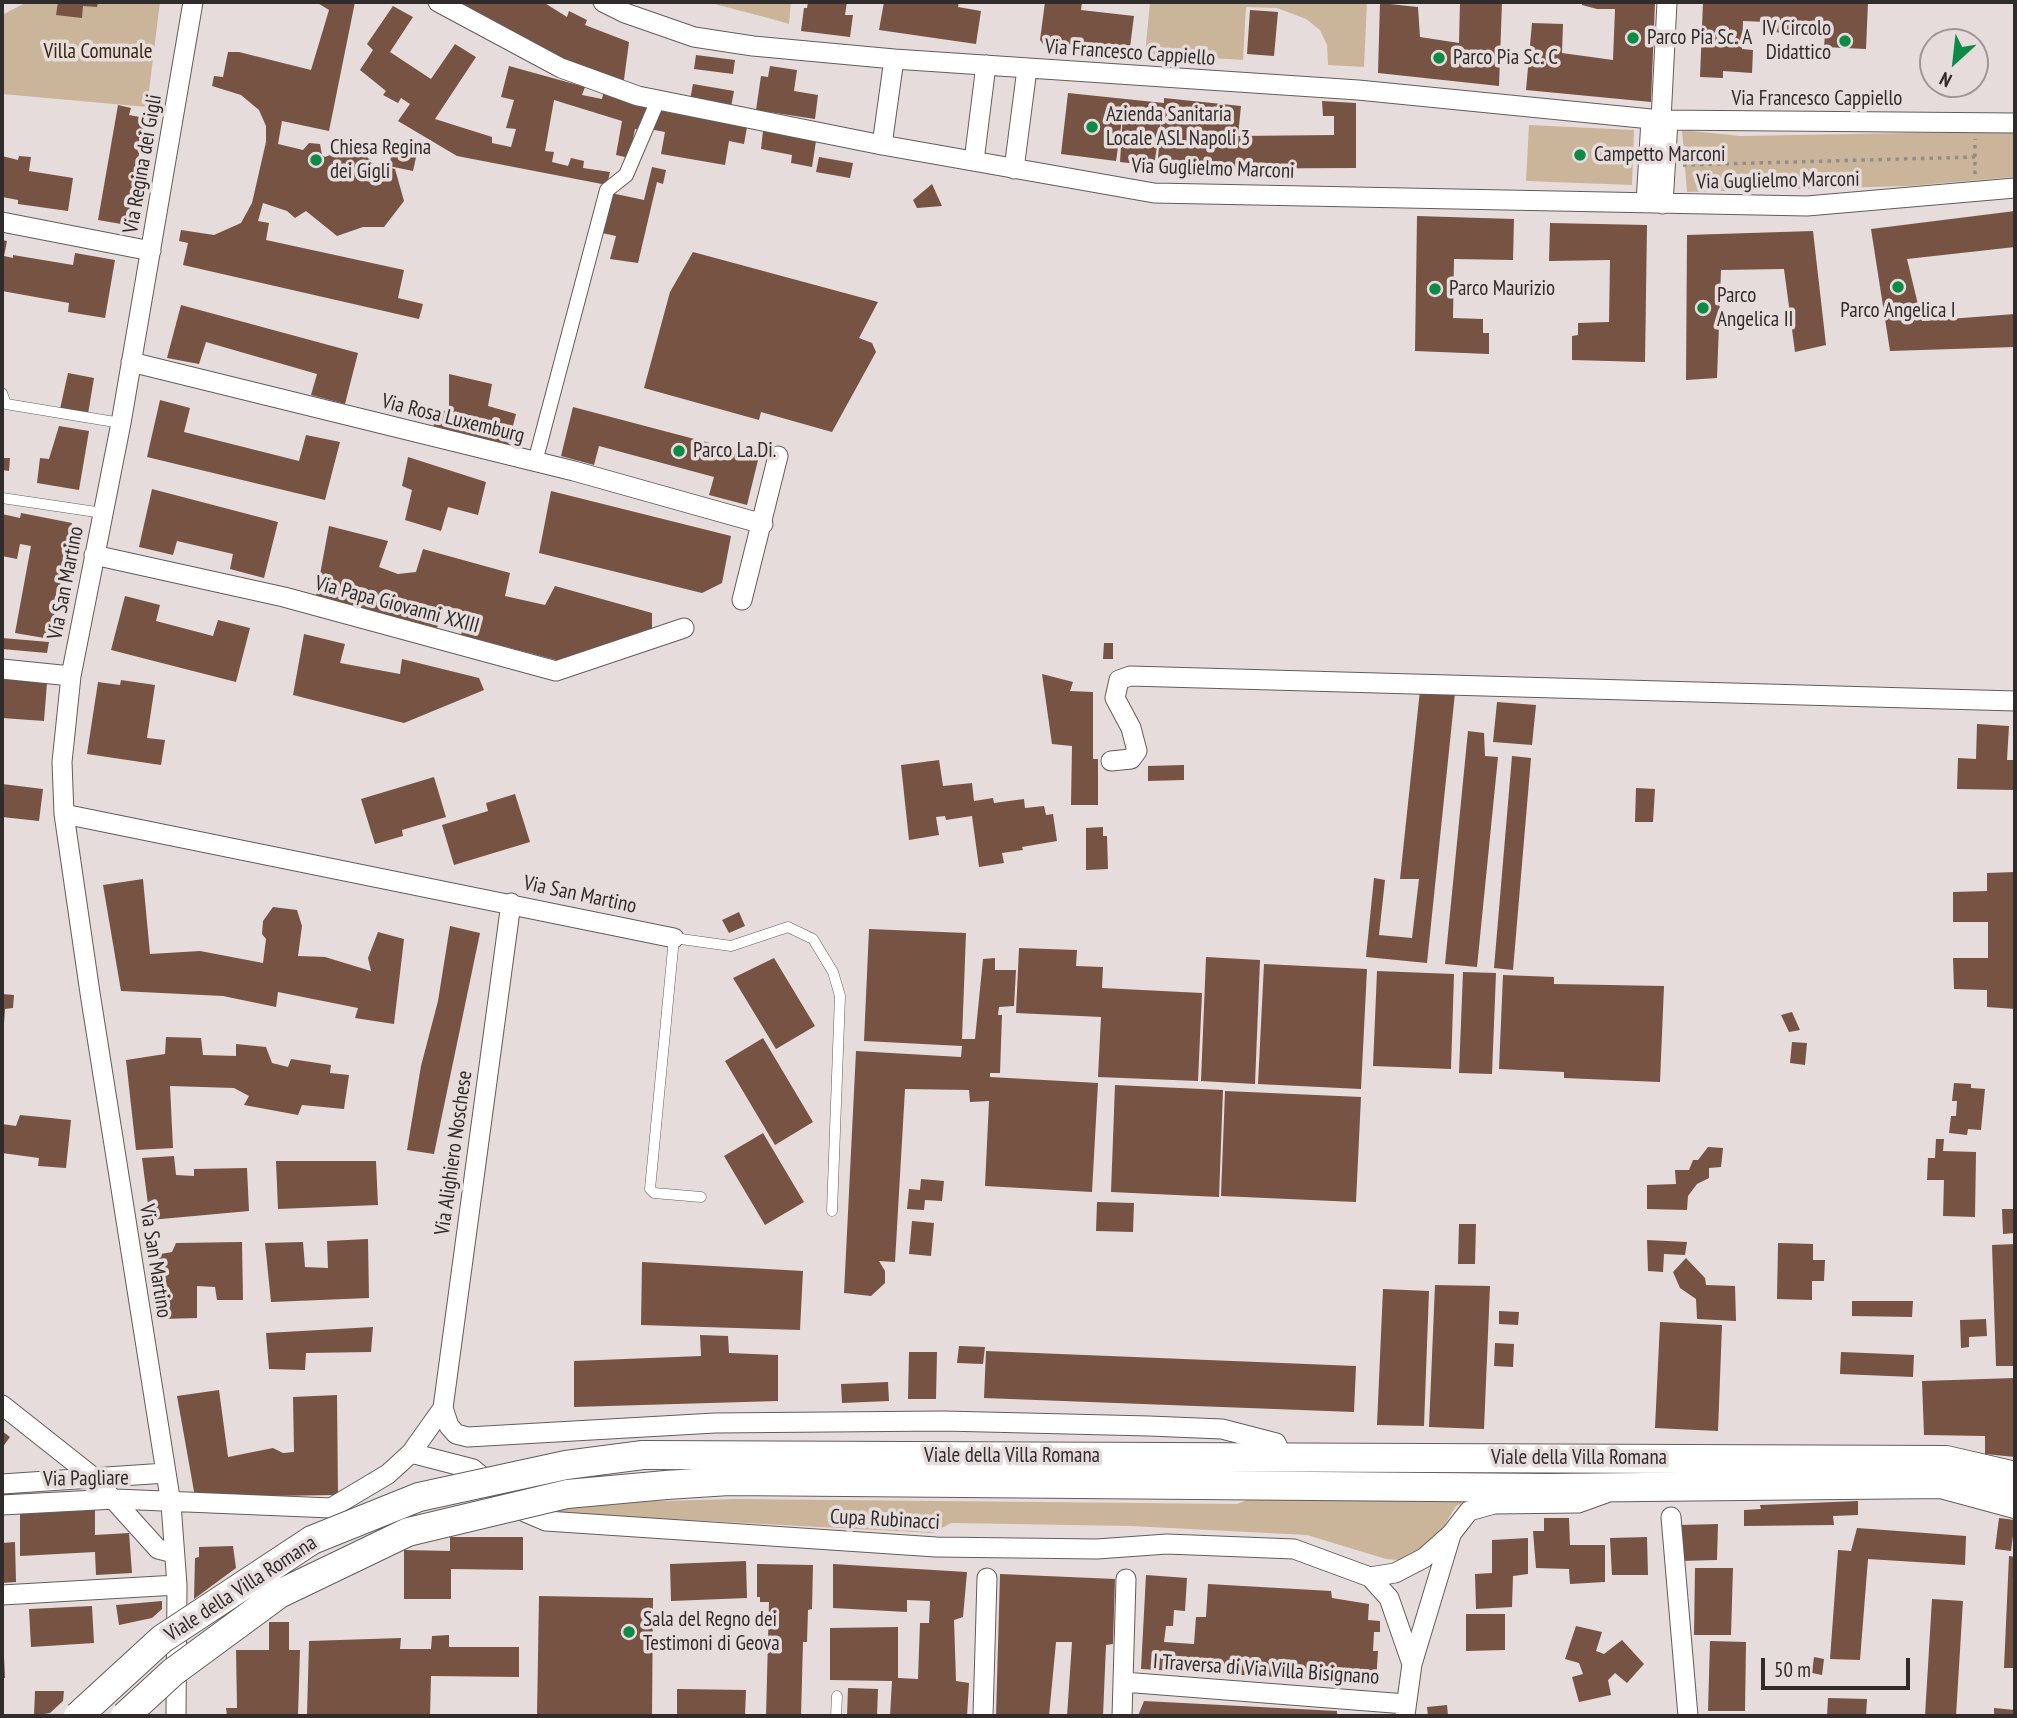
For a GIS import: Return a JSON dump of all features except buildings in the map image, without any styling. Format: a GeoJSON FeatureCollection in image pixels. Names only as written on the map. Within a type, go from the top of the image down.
{"type":"FeatureCollection","features":[{"type":"Feature","properties":{"kind":"main road","name":"Viale della Villa Romana"},"geometry":{"type":"LineString","coordinates":[[78,1716],[162,1639],[312,1540],[418,1497],[566,1465],[643,1455],[1946,1460],[2015,1476]]}},
{"type":"Feature","properties":{"kind":"main road","name":"Viale della Villa Romana"},"geometry":{"type":"LineString","coordinates":[[125,1716],[173,1672],[279,1594],[408,1532],[567,1493],[742,1482],[1622,1487],[1941,1484],[2015,1504]]}},
{"type":"Feature","properties":{"kind":"street","name":"Via Regina dei Gigli"},"geometry":{"type":"LineString","coordinates":[[131,362],[193,2]]}},
{"type":"Feature","properties":{"kind":"street","name":"Via Guglielmo Marconi"},"geometry":{"type":"LineString","coordinates":[[438,2],[561,68],[638,96],[882,145],[1154,193],[1807,206],[2015,188]]}},
{"type":"Feature","properties":{"kind":"street","name":"Via Francesco Cappiello"},"geometry":{"type":"LineString","coordinates":[[603,2],[625,13],[694,37],[754,46],[894,59],[1358,90],[1660,120],[2015,123]]}},
{"type":"Feature","properties":{"kind":"street"},"geometry":{"type":"LineString","coordinates":[[1655,203],[1667,2]]}},
{"type":"Feature","properties":{"kind":"street"},"geometry":{"type":"LineString","coordinates":[[882,145],[894,59]]}},
{"type":"Feature","properties":{"kind":"street"},"geometry":{"type":"LineString","coordinates":[[975,161],[986,65]]}},
{"type":"Feature","properties":{"kind":"street"},"geometry":{"type":"LineString","coordinates":[[1014,169],[1027,69]]}},
{"type":"Feature","properties":{"kind":"street"},"geometry":{"type":"LineString","coordinates":[[535,462],[607,190],[626,175],[657,100]]}},
{"type":"Feature","properties":{"kind":"street"},"geometry":{"type":"LineString","coordinates":[[2,222],[151,251]]}},
{"type":"Feature","properties":{"kind":"street","name":"Via Rosa Luxemburg"},"geometry":{"type":"LineString","coordinates":[[131,362],[535,462],[763,524]]}},
{"type":"Feature","properties":{"kind":"street","name":"Via San Martino"},"geometry":{"type":"LineString","coordinates":[[131,362],[71,676],[62,762],[64,814],[171,1504],[177,1585],[176,1716]]}},
{"type":"Feature","properties":{"kind":"street"},"geometry":{"type":"LineString","coordinates":[[742,600],[778,456]]}},
{"type":"Feature","properties":{"kind":"street","name":"Via Papa Giovanni XXIII"},"geometry":{"type":"LineString","coordinates":[[94,555],[284,597],[556,671],[684,628]]}},
{"type":"Feature","properties":{"kind":"street"},"geometry":{"type":"LineString","coordinates":[[2,669],[71,676]]}},
{"type":"Feature","properties":{"kind":"street"},"geometry":{"type":"LineString","coordinates":[[1111,761],[1131,759],[1137,751],[1131,728],[1115,698],[1119,680],[1130,676],[2015,701]]}},
{"type":"Feature","properties":{"kind":"street","name":"Via San Martino"},"geometry":{"type":"LineString","coordinates":[[64,814],[674,938]]}},
{"type":"Feature","properties":{"kind":"street","name":"Via Alighiero Noschese"},"geometry":{"type":"LineString","coordinates":[[443,1408],[511,903]]}},
{"type":"Feature","properties":{"kind":"street"},"geometry":{"type":"LineString","coordinates":[[2,1405],[93,1477],[158,1549],[174,1553]]}},
{"type":"Feature","properties":{"kind":"street"},"geometry":{"type":"LineString","coordinates":[[443,1408],[449,1426],[456,1434],[468,1437],[715,1423],[944,1421],[1108,1425],[1223,1429],[1276,1443],[1283,1457]]}},
{"type":"Feature","properties":{"kind":"street","name":"Via Pagliare"},"geometry":{"type":"LineString","coordinates":[[2,1505],[115,1499],[171,1504],[331,1508],[388,1474],[411,1453],[443,1408]]}},
{"type":"Feature","properties":{"kind":"street"},"geometry":{"type":"LineString","coordinates":[[50,1480],[53,1457],[51,1442]]}},
{"type":"Feature","properties":{"kind":"street","name":"Cupa Rubinacci"},"geometry":{"type":"LineString","coordinates":[[411,1453],[473,1469],[525,1511],[546,1521],[936,1547],[1097,1549],[1167,1544],[1294,1549],[1370,1577]]}},
{"type":"Feature","properties":{"kind":"street","name":"Via Pagliare"},"geometry":{"type":"LineString","coordinates":[[2,1484],[166,1473]]}},
{"type":"Feature","properties":{"kind":"street"},"geometry":{"type":"LineString","coordinates":[[1370,1577],[1395,1573],[1424,1559],[1451,1534],[1469,1511],[1494,1504],[1578,1503],[1622,1487]]}},
{"type":"Feature","properties":{"kind":"street"},"geometry":{"type":"LineString","coordinates":[[1671,1517],[1688,1716]]}},
{"type":"Feature","properties":{"kind":"street"},"geometry":{"type":"LineString","coordinates":[[1406,1710],[1412,1664],[1451,1534]]}},
{"type":"Feature","properties":{"kind":"street"},"geometry":{"type":"LineString","coordinates":[[1370,1577],[1389,1598],[1412,1664]]}},
{"type":"Feature","properties":{"kind":"street"},"geometry":{"type":"LineString","coordinates":[[983,1716],[986,1578]]}},
{"type":"Feature","properties":{"kind":"street","name":"I Traversa di Via Villa Bisignano"},"geometry":{"type":"LineString","coordinates":[[1122,1716],[1126,1579]]}},
{"type":"Feature","properties":{"kind":"street"},"geometry":{"type":"LineString","coordinates":[[2,1595],[177,1585]]}},
{"type":"Feature","properties":{"kind":"street","name":"I Traversa di Via Villa Bisignano"},"geometry":{"type":"LineString","coordinates":[[1123,1682],[1406,1710]]}},
{"type":"Feature","properties":{"kind":"lane"},"geometry":{"type":"LineString","coordinates":[[2,393],[6,404],[121,423]]}},
{"type":"Feature","properties":{"kind":"lane"},"geometry":{"type":"LineString","coordinates":[[2,498],[103,513]]}},
{"type":"Feature","properties":{"kind":"lane","name":"Via San Martino"},"geometry":{"type":"LineString","coordinates":[[674,938],[731,946],[788,927],[813,939],[833,972],[840,996],[832,1211]]}},
{"type":"Feature","properties":{"kind":"lane"},"geometry":{"type":"LineString","coordinates":[[674,938],[650,1189],[654,1193],[701,1197]]}},
{"type":"Feature","properties":{"kind":"lane"},"geometry":{"type":"LineString","coordinates":[[836,1716],[837,1696]]}},
{"type":"Feature","properties":{"kind":"path"},"geometry":{"type":"LineString","coordinates":[[1975,137],[1975,176]]}},
{"type":"Feature","properties":{"kind":"path"},"geometry":{"type":"LineString","coordinates":[[1682,166],[1975,157]]}},
{"type":"Feature","properties":{"kind":"green space","name":"Villa Comunale"},"geometry":{"type":"Polygon","coordinates":[[[27,2],[160,2],[147,107],[2,94],[2,15],[27,2]]]}},
{"type":"Feature","properties":{"kind":"green space"},"geometry":{"type":"Polygon","coordinates":[[[707,2],[791,2],[789,24],[772,19],[707,2]]]}},
{"type":"Feature","properties":{"kind":"green space"},"geometry":{"type":"Polygon","coordinates":[[[1150,2],[1367,2],[1364,67],[1328,65],[1327,45],[1320,30],[1306,19],[1277,8],[1246,7],[1243,60],[1145,54],[1150,2]]]}},
{"type":"Feature","properties":{"kind":"green space","name":"Campetto Marconi"},"geometry":{"type":"Polygon","coordinates":[[[1529,125],[1634,130],[1632,185],[1526,181],[1529,125]]]}},
{"type":"Feature","properties":{"kind":"green space"},"geometry":{"type":"Polygon","coordinates":[[[1682,130],[1741,136],[2015,131],[2015,177],[1909,186],[1687,192],[1682,130]]]}},
{"type":"Feature","properties":{"kind":"green space"},"geometry":{"type":"Polygon","coordinates":[[[1483,1495],[1456,1506],[1439,1534],[1418,1551],[1399,1560],[1386,1559],[1307,1535],[1131,1526],[951,1523],[933,1533],[536,1512],[621,1502],[736,1499],[1237,1504],[1247,1500],[1483,1495]]]}},
{"type":"Feature","properties":{"kind":"place","name":"Parco Pia Sc. A"},"geometry":{"type":"Point","coordinates":[1633,38]}},
{"type":"Feature","properties":{"kind":"place","name":"IV Circolo Didattico"},"geometry":{"type":"Point","coordinates":[1845,41]}},
{"type":"Feature","properties":{"kind":"place","name":"Parco Pia Sc. C"},"geometry":{"type":"Point","coordinates":[1439,58]}},
{"type":"Feature","properties":{"kind":"place","name":"Azienda Sanitaria Locale ASL Napoli 3"},"geometry":{"type":"Point","coordinates":[1092,127]}},
{"type":"Feature","properties":{"kind":"place","name":"Campetto Marconi"},"geometry":{"type":"Point","coordinates":[1580,155]}},
{"type":"Feature","properties":{"kind":"place","name":"Chiesa Regina dei Gigli"},"geometry":{"type":"Point","coordinates":[316,160]}},
{"type":"Feature","properties":{"kind":"place","name":"Parco Angelica I"},"geometry":{"type":"Point","coordinates":[1898,287]}},
{"type":"Feature","properties":{"kind":"place","name":"Parco Maurizio"},"geometry":{"type":"Point","coordinates":[1435,289]}},
{"type":"Feature","properties":{"kind":"place","name":"Parco Angelica II"},"geometry":{"type":"Point","coordinates":[1703,308]}},
{"type":"Feature","properties":{"kind":"place","name":"Parco La.Di."},"geometry":{"type":"Point","coordinates":[679,451]}},
{"type":"Feature","properties":{"kind":"place","name":"Sala del Regno dei Testimoni di Geova"},"geometry":{"type":"Point","coordinates":[629,1632]}}]}
